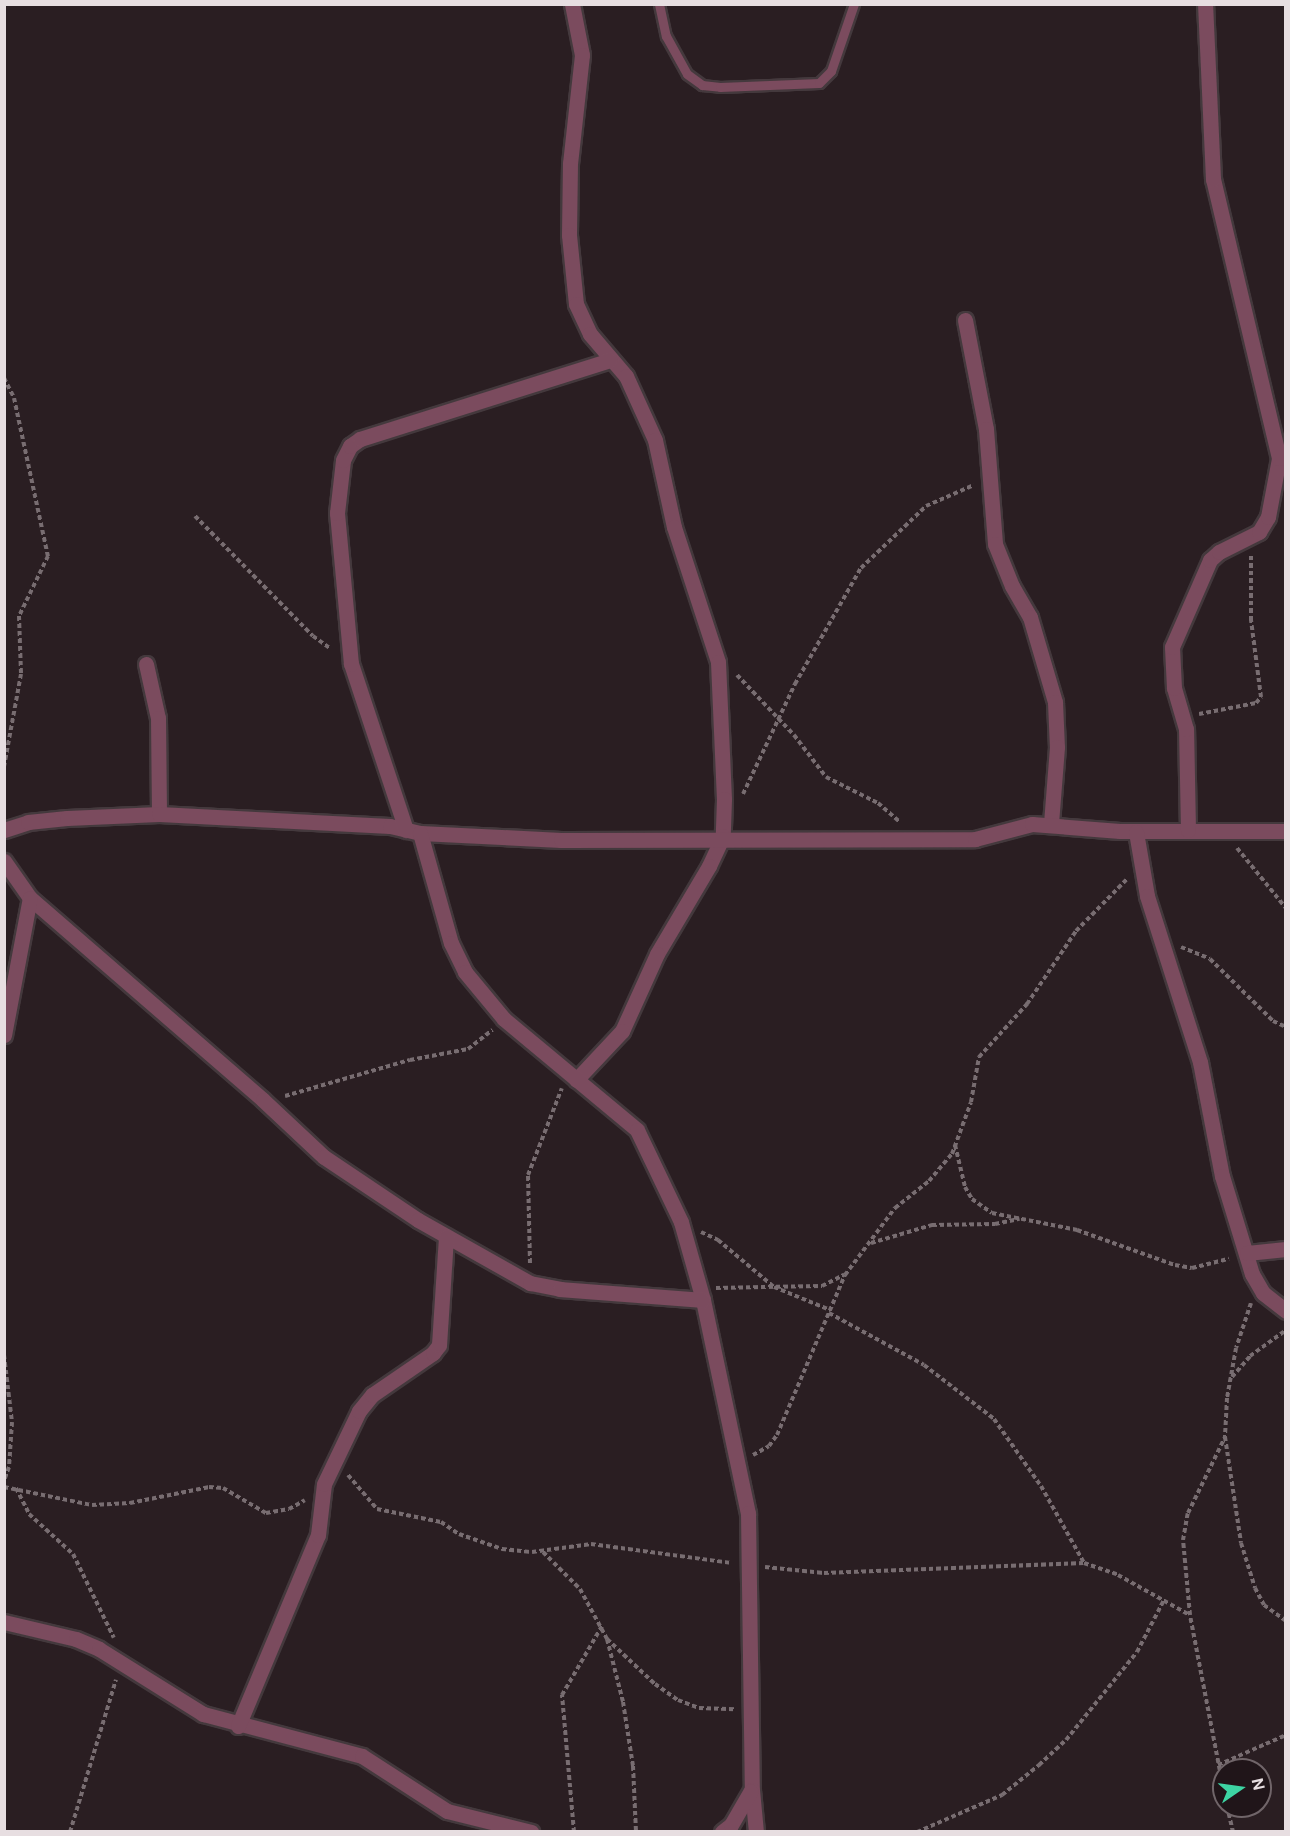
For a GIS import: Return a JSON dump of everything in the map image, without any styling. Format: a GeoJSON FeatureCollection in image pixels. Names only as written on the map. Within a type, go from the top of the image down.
{"type":"FeatureCollection","features":[{"type":"Feature","properties":{"kind":"street"},"geometry":{"type":"LineString","coordinates":[[572,4],[582,55],[570,163],[569,235],[576,304],[590,334],[626,376],[649,425],[674,527],[718,662],[723,756],[721,842],[657,954],[622,1031],[572,1077]]}},
{"type":"Feature","properties":{"kind":"street"},"geometry":{"type":"LineString","coordinates":[[1188,830],[1184,720],[1171,665],[1179,623],[1210,560],[1234,543],[1255,537],[1268,517],[1279,458],[1213,179],[1205,4]]}},
{"type":"Feature","properties":{"kind":"street"},"geometry":{"type":"LineString","coordinates":[[965,320],[986,429],[989,479],[999,560],[1030,617],[1055,702],[1057,747],[1051,824]]}},
{"type":"Feature","properties":{"kind":"street"},"geometry":{"type":"LineString","coordinates":[[610,360],[375,433],[350,446],[343,460],[337,513],[351,664],[413,831],[451,943],[477,990],[504,1019],[637,1130],[681,1222],[702,1295],[748,1513],[752,1790],[756,1832]]}},
{"type":"Feature","properties":{"kind":"street"},"geometry":{"type":"LineString","coordinates":[[146,664],[158,718],[159,814]]}},
{"type":"Feature","properties":{"kind":"street"},"geometry":{"type":"LineString","coordinates":[[4,830],[28,822],[159,814],[561,840],[721,842],[975,839],[1032,824],[1136,832],[1221,829],[1286,831]]}},
{"type":"Feature","properties":{"kind":"street"},"geometry":{"type":"LineString","coordinates":[[1136,832],[1159,938],[1200,1062],[1222,1176],[1256,1286],[1286,1311]]}},
{"type":"Feature","properties":{"kind":"street"},"geometry":{"type":"LineString","coordinates":[[4,861],[30,898],[263,1100],[331,1163],[446,1236],[530,1283],[560,1289],[702,1295]]}},
{"type":"Feature","properties":{"kind":"street"},"geometry":{"type":"LineString","coordinates":[[4,1035],[30,898]]}},
{"type":"Feature","properties":{"kind":"street"},"geometry":{"type":"LineString","coordinates":[[238,1726],[318,1535],[324,1484],[335,1466],[359,1411],[372,1395],[433,1353],[439,1345],[446,1236]]}},
{"type":"Feature","properties":{"kind":"street"},"geometry":{"type":"LineString","coordinates":[[1247,1253],[1286,1249]]}},
{"type":"Feature","properties":{"kind":"street"},"geometry":{"type":"LineString","coordinates":[[4,1622],[76,1639],[120,1660],[181,1702],[238,1726],[338,1747],[382,1767],[447,1811],[531,1832]]}},
{"type":"Feature","properties":{"kind":"street"},"geometry":{"type":"LineString","coordinates":[[722,1832],[731,1825],[752,1790]]}},
{"type":"Feature","properties":{"kind":"lane"},"geometry":{"type":"LineString","coordinates":[[659,4],[666,36],[687,74],[702,85],[720,87],[819,83],[831,71],[854,4]]}},
{"type":"Feature","properties":{"kind":"path"},"geometry":{"type":"LineString","coordinates":[[4,378],[14,398],[48,556],[19,616],[21,674],[4,767]]}},
{"type":"Feature","properties":{"kind":"path"},"geometry":{"type":"LineString","coordinates":[[740,801],[779,718],[848,590],[876,550],[926,506],[989,479]]}},
{"type":"Feature","properties":{"kind":"path"},"geometry":{"type":"LineString","coordinates":[[195,516],[313,636],[351,664]]}},
{"type":"Feature","properties":{"kind":"path"},"geometry":{"type":"LineString","coordinates":[[1184,720],[1256,703],[1261,696],[1251,620],[1251,546],[1255,537]]}},
{"type":"Feature","properties":{"kind":"path"},"geometry":{"type":"LineString","coordinates":[[718,662],[751,688],[779,718],[826,777],[878,803],[917,840]]}},
{"type":"Feature","properties":{"kind":"path"},"geometry":{"type":"LineString","coordinates":[[1221,829],[1286,908]]}},
{"type":"Feature","properties":{"kind":"path"},"geometry":{"type":"LineString","coordinates":[[738,1459],[769,1446],[777,1435],[845,1275],[895,1208],[929,1181],[952,1154],[971,1102],[979,1057],[1027,1004],[1076,932],[1142,865]]}},
{"type":"Feature","properties":{"kind":"path"},"geometry":{"type":"LineString","coordinates":[[1159,938],[1210,958],[1273,1021],[1286,1028]]}},
{"type":"Feature","properties":{"kind":"path"},"geometry":{"type":"LineString","coordinates":[[263,1100],[295,1094],[410,1060],[468,1049],[504,1019]]}},
{"type":"Feature","properties":{"kind":"path"},"geometry":{"type":"LineString","coordinates":[[530,1283],[528,1175],[549,1114],[572,1077]]}},
{"type":"Feature","properties":{"kind":"path"},"geometry":{"type":"LineString","coordinates":[[955,1144],[965,1187],[972,1199],[992,1213],[1077,1230],[1184,1267],[1209,1266],[1247,1253]]}},
{"type":"Feature","properties":{"kind":"path"},"geometry":{"type":"LineString","coordinates":[[870,1244],[932,1225],[995,1224],[1021,1218]]}},
{"type":"Feature","properties":{"kind":"path"},"geometry":{"type":"LineString","coordinates":[[681,1222],[718,1240],[774,1287],[830,1311],[924,1365],[994,1419],[1041,1486],[1084,1563]]}},
{"type":"Feature","properties":{"kind":"path"},"geometry":{"type":"LineString","coordinates":[[702,1295],[774,1287],[822,1286],[845,1275]]}},
{"type":"Feature","properties":{"kind":"path"},"geometry":{"type":"LineString","coordinates":[[1256,1286],[1236,1347],[1225,1437],[1241,1543],[1255,1588],[1264,1605],[1286,1622]]}},
{"type":"Feature","properties":{"kind":"path"},"geometry":{"type":"LineString","coordinates":[[1232,1377],[1250,1356],[1286,1330]]}},
{"type":"Feature","properties":{"kind":"path"},"geometry":{"type":"LineString","coordinates":[[4,1355],[12,1422],[9,1467],[4,1481]]}},
{"type":"Feature","properties":{"kind":"path"},"geometry":{"type":"LineString","coordinates":[[1217,1758],[1190,1615],[1184,1529],[1225,1437]]}},
{"type":"Feature","properties":{"kind":"path"},"geometry":{"type":"LineString","coordinates":[[335,1466],[357,1483],[376,1509],[441,1522],[459,1534],[502,1549],[542,1551],[591,1544],[824,1573],[1084,1563],[1118,1575],[1190,1615]]}},
{"type":"Feature","properties":{"kind":"path"},"geometry":{"type":"LineString","coordinates":[[4,1487],[70,1502],[99,1505],[222,1488],[266,1513],[302,1502],[324,1484]]}},
{"type":"Feature","properties":{"kind":"path"},"geometry":{"type":"LineString","coordinates":[[16,1488],[29,1514],[73,1554],[114,1638],[120,1660],[70,1832]]}},
{"type":"Feature","properties":{"kind":"path"},"geometry":{"type":"LineString","coordinates":[[542,1551],[580,1589],[607,1639],[623,1702],[633,1766],[636,1832]]}},
{"type":"Feature","properties":{"kind":"path"},"geometry":{"type":"LineString","coordinates":[[917,1832],[1002,1795],[1046,1759],[1137,1652],[1164,1600]]}},
{"type":"Feature","properties":{"kind":"path"},"geometry":{"type":"LineString","coordinates":[[574,1832],[562,1695],[602,1626]]}},
{"type":"Feature","properties":{"kind":"path"},"geometry":{"type":"LineString","coordinates":[[607,1639],[655,1684],[678,1700],[699,1708],[751,1707]]}},
{"type":"Feature","properties":{"kind":"path"},"geometry":{"type":"LineString","coordinates":[[1234,1758],[1286,1735]]}}]}
